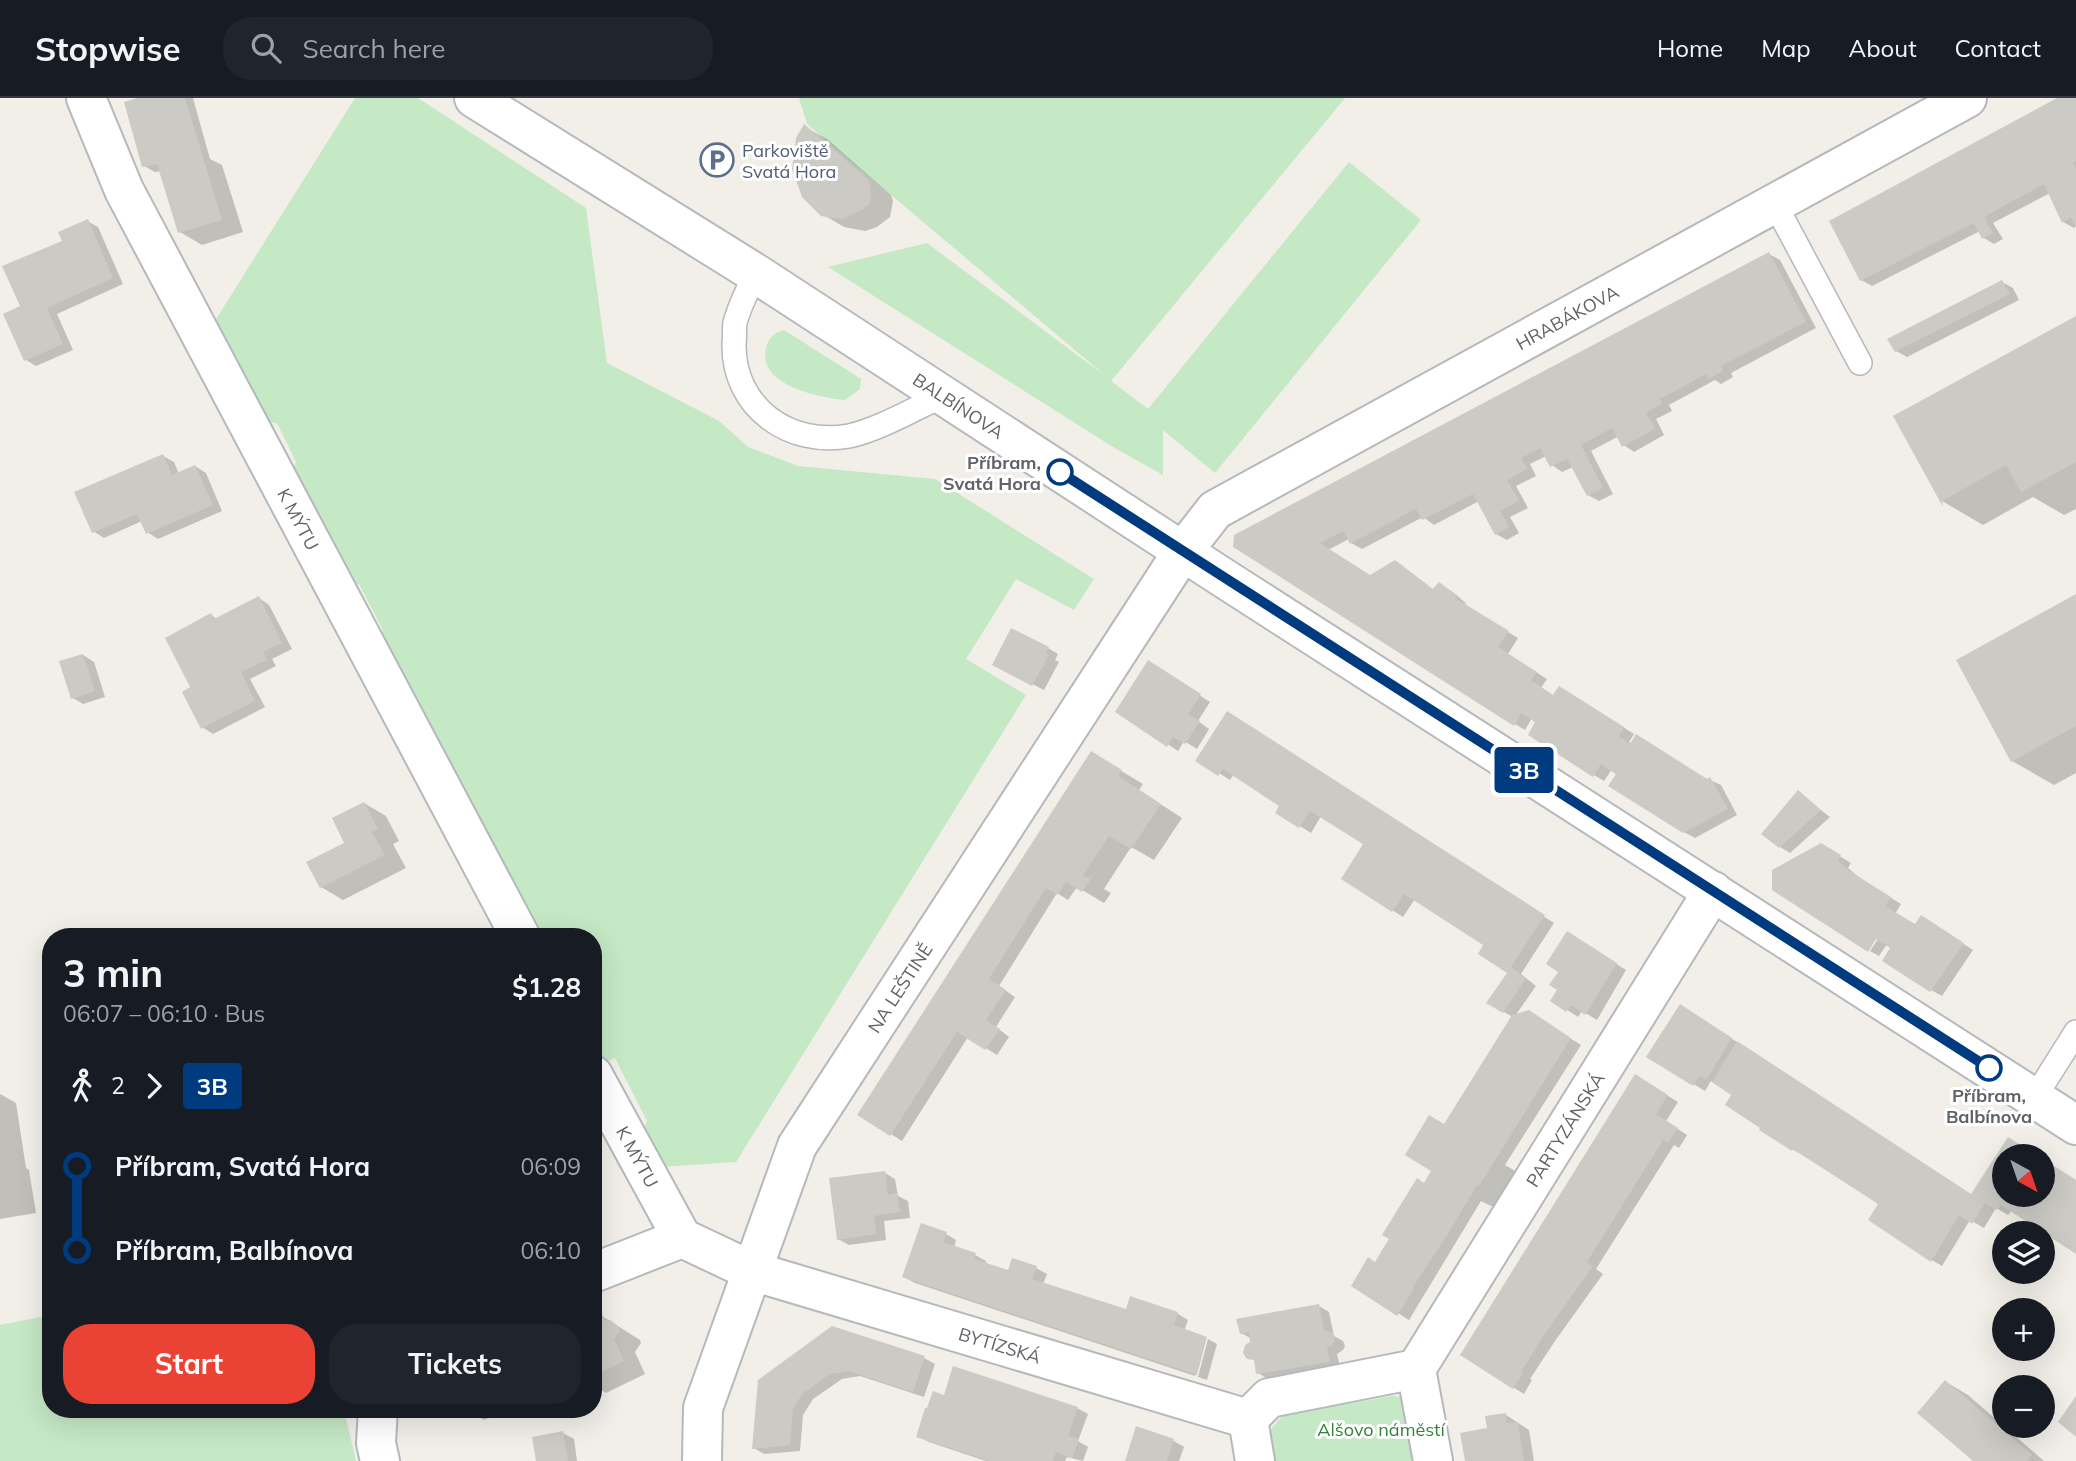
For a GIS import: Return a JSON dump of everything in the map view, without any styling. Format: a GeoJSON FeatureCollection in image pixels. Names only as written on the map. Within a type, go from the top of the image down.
{"type":"FeatureCollection","features":[{"type":"Feature","properties":{"kind":"street","name":"K MÝTU"},"geometry":{"type":"LineString","coordinates":[[86,98],[124,190],[516,928]]}},
{"type":"Feature","properties":{"kind":"street","name":"BALBÍNOVA"},"geometry":{"type":"LineString","coordinates":[[474,98],[755,273],[2076,1125]]}},
{"type":"Feature","properties":{"kind":"street","name":"HRABÁKOVA"},"geometry":{"type":"LineString","coordinates":[[1183,551],[1215,510],[1968,98]]}},
{"type":"Feature","properties":{"kind":"street","name":"NA LEŠTINĚ"},"geometry":{"type":"LineString","coordinates":[[702,1461],[703,1408],[797,1146],[1183,551]]}},
{"type":"Feature","properties":{"kind":"street","name":"PARTYZÁNSKÁ"},"geometry":{"type":"LineString","coordinates":[[1416,1369],[1713,891]]}},
{"type":"Feature","properties":{"kind":"street","name":"K MÝTU"},"geometry":{"type":"LineString","coordinates":[[602,1091],[682,1238]]}},
{"type":"Feature","properties":{"kind":"street","name":"BYTÍZSKÁ"},"geometry":{"type":"LineString","coordinates":[[682,1238],[752,1271],[1248,1419]]}},
{"type":"Feature","properties":{"kind":"street"},"geometry":{"type":"LineString","coordinates":[[602,1269],[682,1238]]}},
{"type":"Feature","properties":{"kind":"street"},"geometry":{"type":"LineString","coordinates":[[1255,1461],[1248,1419],[1269,1398],[1416,1369],[1433,1461]]}},
{"type":"Feature","properties":{"kind":"street"},"geometry":{"type":"LineString","coordinates":[[378,1418],[376,1443],[380,1461]]}},
{"type":"Feature","properties":{"kind":"lane"},"geometry":{"type":"LineString","coordinates":[[1775,204],[1860,363]]}},
{"type":"Feature","properties":{"kind":"lane"},"geometry":{"type":"LineString","coordinates":[[755,273],[735,323],[734,362],[744,391],[765,417],[807,437],[850,436],[942,396]]}},
{"type":"Feature","properties":{"kind":"lane"},"geometry":{"type":"LineString","coordinates":[[2035,1097],[2076,1032]]}},
{"type":"Feature","properties":{"kind":"green space"},"geometry":{"type":"Polygon","coordinates":[[[355,98],[418,98],[586,208],[607,363],[719,421],[748,447],[798,466],[935,479],[1094,579],[1074,610],[1016,579],[966,659],[1026,695],[736,1162],[660,1167],[641,1135],[647,1121],[615,1058],[604,1063],[602,1060],[602,928],[528,928],[377,647],[383,630],[359,584],[346,587],[291,480],[296,462],[277,423],[262,422],[213,324],[355,98]]]}},
{"type":"Feature","properties":{"kind":"green space"},"geometry":{"type":"Polygon","coordinates":[[[799,98],[1345,98],[1111,381],[1148,409],[1349,162],[1421,220],[1215,473],[1163,430],[1163,475],[1113,447],[828,267],[927,243],[1108,378],[807,124],[799,98]]]}},
{"type":"Feature","properties":{"kind":"green space"},"geometry":{"type":"Polygon","coordinates":[[[784,330],[861,379],[860,389],[845,400],[807,392],[780,380],[771,372],[766,361],[766,348],[772,336],[784,330]]]}},
{"type":"Feature","properties":{"kind":"green space"},"geometry":{"type":"Polygon","coordinates":[[[42,1317],[42,1418],[346,1418],[356,1461],[0,1461],[0,1325],[42,1317]]]}},
{"type":"Feature","properties":{"kind":"green space","name":"Alšovo náměstí"},"geometry":{"type":"Polygon","coordinates":[[[1392,1396],[1403,1397],[1420,1461],[1271,1461],[1268,1433],[1283,1415],[1392,1396]]]}},
{"type":"Feature","properties":{"kind":"building"},"geometry":{"type":"Polygon","coordinates":[[[138,98],[185,98],[222,220],[178,233],[157,164],[142,167],[124,102],[138,98]]]}},
{"type":"Feature","properties":{"kind":"building"},"geometry":{"type":"Polygon","coordinates":[[[2057,98],[2076,98],[2076,161],[2073,163],[2076,169],[2076,227],[2071,217],[2062,223],[2044,184],[1984,217],[1993,233],[1982,239],[1974,223],[1860,281],[1829,221],[2057,98]]]}},
{"type":"Feature","properties":{"kind":"building"},"geometry":{"type":"Polygon","coordinates":[[[804,124],[869,180],[869,204],[862,210],[842,219],[821,216],[802,197],[792,169],[796,138],[804,124]]]}},
{"type":"Feature","properties":{"kind":"building"},"geometry":{"type":"Polygon","coordinates":[[[88,219],[113,278],[47,308],[63,344],[24,361],[3,314],[20,306],[2,266],[62,241],[58,232],[88,219]]]}},
{"type":"Feature","properties":{"kind":"building"},"geometry":{"type":"Polygon","coordinates":[[[1769,252],[1806,322],[1721,366],[1723,371],[1709,379],[1706,374],[1660,399],[1662,404],[1646,413],[1655,429],[1622,447],[1612,428],[1581,445],[1603,488],[1587,496],[1567,459],[1550,467],[1540,448],[1521,458],[1527,469],[1507,480],[1519,501],[1500,511],[1509,527],[1495,535],[1473,494],[1422,520],[1416,509],[1350,544],[1343,531],[1320,543],[1370,575],[1395,560],[1433,589],[1439,582],[1458,596],[1455,598],[1509,631],[1498,647],[1537,672],[1531,680],[1553,695],[1559,686],[1624,727],[1619,736],[1630,744],[1636,734],[1707,779],[1710,777],[1728,809],[1683,833],[1608,786],[1616,774],[1601,764],[1593,777],[1528,735],[1535,722],[1521,713],[1514,726],[1233,547],[1234,535],[1769,252]]]}},
{"type":"Feature","properties":{"kind":"building"},"geometry":{"type":"Polygon","coordinates":[[[2002,280],[2010,294],[1895,352],[1887,339],[2002,280]]]}},
{"type":"Feature","properties":{"kind":"building"},"geometry":{"type":"Polygon","coordinates":[[[2076,316],[2076,462],[2021,492],[2006,465],[1942,501],[1943,507],[1893,416],[2076,316]]]}},
{"type":"Feature","properties":{"kind":"building"},"geometry":{"type":"Polygon","coordinates":[[[163,454],[172,475],[195,465],[213,505],[146,534],[137,514],[92,533],[74,492],[163,454]]]}},
{"type":"Feature","properties":{"kind":"building"},"geometry":{"type":"Polygon","coordinates":[[[2076,594],[2076,726],[2011,762],[1956,660],[2076,594]]]}},
{"type":"Feature","properties":{"kind":"building"},"geometry":{"type":"Polygon","coordinates":[[[259,596],[282,643],[263,652],[267,660],[241,672],[255,701],[201,729],[182,692],[190,687],[165,638],[211,613],[214,619],[259,596]]]}},
{"type":"Feature","properties":{"kind":"building"},"geometry":{"type":"Polygon","coordinates":[[[1011,628],[1049,647],[1046,653],[1049,655],[1032,686],[992,665],[1011,628]]]}},
{"type":"Feature","properties":{"kind":"building"},"geometry":{"type":"Polygon","coordinates":[[[83,654],[95,691],[71,699],[59,661],[83,654]]]}},
{"type":"Feature","properties":{"kind":"building"},"geometry":{"type":"Polygon","coordinates":[[[1148,660],[1201,694],[1188,714],[1200,721],[1185,744],[1173,737],[1167,747],[1115,712],[1148,660]]]}},
{"type":"Feature","properties":{"kind":"building"},"geometry":{"type":"Polygon","coordinates":[[[1227,711],[1545,915],[1511,967],[1526,978],[1503,1013],[1486,1003],[1507,973],[1478,954],[1483,945],[1404,894],[1392,912],[1341,879],[1363,844],[1310,811],[1299,828],[1275,813],[1279,806],[1223,769],[1218,776],[1195,761],[1227,711]]]}},
{"type":"Feature","properties":{"kind":"building"},"geometry":{"type":"Polygon","coordinates":[[[1091,751],[1122,770],[1118,776],[1161,804],[1131,849],[1109,836],[1083,875],[1088,878],[1094,874],[1082,892],[1066,882],[1057,895],[1046,888],[989,979],[1006,990],[986,1020],[1000,1029],[985,1050],[957,1032],[890,1136],[857,1115],[1091,751]]]}},
{"type":"Feature","properties":{"kind":"building"},"geometry":{"type":"Polygon","coordinates":[[[1798,790],[1821,810],[1779,848],[1761,834],[1798,790]]]}},
{"type":"Feature","properties":{"kind":"building"},"geometry":{"type":"Polygon","coordinates":[[[364,802],[378,829],[372,832],[385,855],[320,888],[306,862],[344,843],[332,818],[364,802]]]}},
{"type":"Feature","properties":{"kind":"building"},"geometry":{"type":"Polygon","coordinates":[[[1821,843],[1841,855],[1838,861],[1851,872],[1891,897],[1885,906],[1915,924],[1921,915],[1964,943],[1930,992],[1882,961],[1890,948],[1876,939],[1868,952],[1772,890],[1772,870],[1821,843]]]}},
{"type":"Feature","properties":{"kind":"building"},"geometry":{"type":"Polygon","coordinates":[[[1567,931],[1617,963],[1585,1015],[1571,1005],[1566,1012],[1550,1001],[1557,990],[1549,985],[1558,972],[1546,964],[1567,931]]]}},
{"type":"Feature","properties":{"kind":"building"},"geometry":{"type":"Polygon","coordinates":[[[1680,1004],[1732,1038],[1706,1080],[1700,1076],[1693,1086],[1646,1057],[1680,1004]]]}},
{"type":"Feature","properties":{"kind":"building"},"geometry":{"type":"Polygon","coordinates":[[[1529,1010],[1571,1038],[1397,1316],[1351,1286],[1368,1257],[1375,1262],[1389,1239],[1382,1235],[1417,1178],[1424,1183],[1431,1171],[1405,1155],[1429,1115],[1444,1124],[1512,1015],[1529,1010]]]}},
{"type":"Feature","properties":{"kind":"building"},"geometry":{"type":"Polygon","coordinates":[[[1737,1041],[1971,1194],[1992,1162],[1992,1207],[1985,1203],[1972,1224],[1959,1215],[1931,1262],[1868,1220],[1878,1204],[1759,1130],[1760,1128],[1725,1105],[1731,1095],[1712,1082],[1737,1041]]]}},
{"type":"Feature","properties":{"kind":"building"},"geometry":{"type":"Polygon","coordinates":[[[1635,1074],[1668,1095],[1656,1114],[1678,1128],[1668,1143],[1663,1140],[1587,1262],[1593,1266],[1544,1335],[1513,1389],[1460,1355],[1635,1074]]]}},
{"type":"Feature","properties":{"kind":"building"},"geometry":{"type":"Polygon","coordinates":[[[2008,1137],[2019,1144],[2003,1144],[2008,1137]]]}},
{"type":"Feature","properties":{"kind":"building"},"geometry":{"type":"Polygon","coordinates":[[[2055,1166],[2076,1180],[2076,1254],[2055,1240],[2055,1221],[2025,1221],[2006,1208],[2054,1208],[2055,1166]]]}},
{"type":"Feature","properties":{"kind":"building"},"geometry":{"type":"Polygon","coordinates":[[[885,1171],[888,1195],[897,1193],[900,1212],[874,1216],[876,1234],[837,1240],[829,1178],[885,1171]]]}},
{"type":"Feature","properties":{"kind":"building"},"geometry":{"type":"Polygon","coordinates":[[[921,1223],[947,1232],[943,1242],[976,1253],[974,1259],[1008,1270],[1012,1258],[1037,1266],[1032,1279],[1126,1309],[1130,1296],[1178,1312],[1174,1325],[1207,1337],[1197,1375],[902,1277],[921,1223]]]}},
{"type":"Feature","properties":{"kind":"building"},"geometry":{"type":"Polygon","coordinates":[[[1319,1304],[1324,1330],[1333,1333],[1335,1339],[1333,1345],[1327,1348],[1330,1362],[1256,1374],[1254,1360],[1247,1359],[1243,1353],[1245,1345],[1250,1342],[1249,1332],[1240,1334],[1236,1319],[1319,1304]]]}},
{"type":"Feature","properties":{"kind":"building"},"geometry":{"type":"Polygon","coordinates":[[[602,1314],[605,1321],[610,1320],[620,1330],[614,1339],[624,1361],[602,1372],[602,1314]]]}},
{"type":"Feature","properties":{"kind":"building"},"geometry":{"type":"Polygon","coordinates":[[[832,1326],[925,1356],[913,1392],[848,1371],[830,1374],[802,1394],[793,1409],[790,1445],[752,1449],[758,1380],[832,1326]]]}},
{"type":"Feature","properties":{"kind":"building"},"geometry":{"type":"Polygon","coordinates":[[[953,1366],[1078,1407],[1068,1436],[1079,1439],[1072,1458],[1056,1452],[1053,1461],[990,1461],[916,1437],[933,1391],[944,1395],[953,1366]]]}},
{"type":"Feature","properties":{"kind":"building"},"geometry":{"type":"Polygon","coordinates":[[[1945,1380],[1992,1421],[1992,1438],[2012,1438],[2032,1455],[2027,1461],[1973,1461],[1917,1413],[1945,1380]]]}},
{"type":"Feature","properties":{"kind":"building"},"geometry":{"type":"Polygon","coordinates":[[[2076,1396],[2076,1437],[2058,1422],[2076,1396]]]}},
{"type":"Feature","properties":{"kind":"building"},"geometry":{"type":"Polygon","coordinates":[[[1506,1413],[1507,1423],[1518,1422],[1524,1461],[1465,1461],[1460,1433],[1487,1428],[1485,1416],[1506,1413]]]}},
{"type":"Feature","properties":{"kind":"building"},"geometry":{"type":"Polygon","coordinates":[[[1136,1426],[1174,1439],[1167,1461],[1125,1461],[1136,1426]]]}},
{"type":"Feature","properties":{"kind":"building"},"geometry":{"type":"Polygon","coordinates":[[[563,1431],[568,1461],[536,1461],[532,1437],[563,1431]]]}},
{"type":"Feature","properties":{"kind":"bus line","name":"3B"},"geometry":{"type":"LineString","coordinates":[[1060,472],[1989,1068]]}},
{"type":"Feature","properties":{"kind":"place","name":"Parkoviště Svatá Hora"},"geometry":{"type":"Point","coordinates":[717,160]}},
{"type":"Feature","properties":{"kind":"place","name":"Příbram, Svatá Hora"},"geometry":{"type":"Point","coordinates":[1060,472]}},
{"type":"Feature","properties":{"kind":"place","name":"Příbram, Balbínova"},"geometry":{"type":"Point","coordinates":[1989,1068]}}]}
